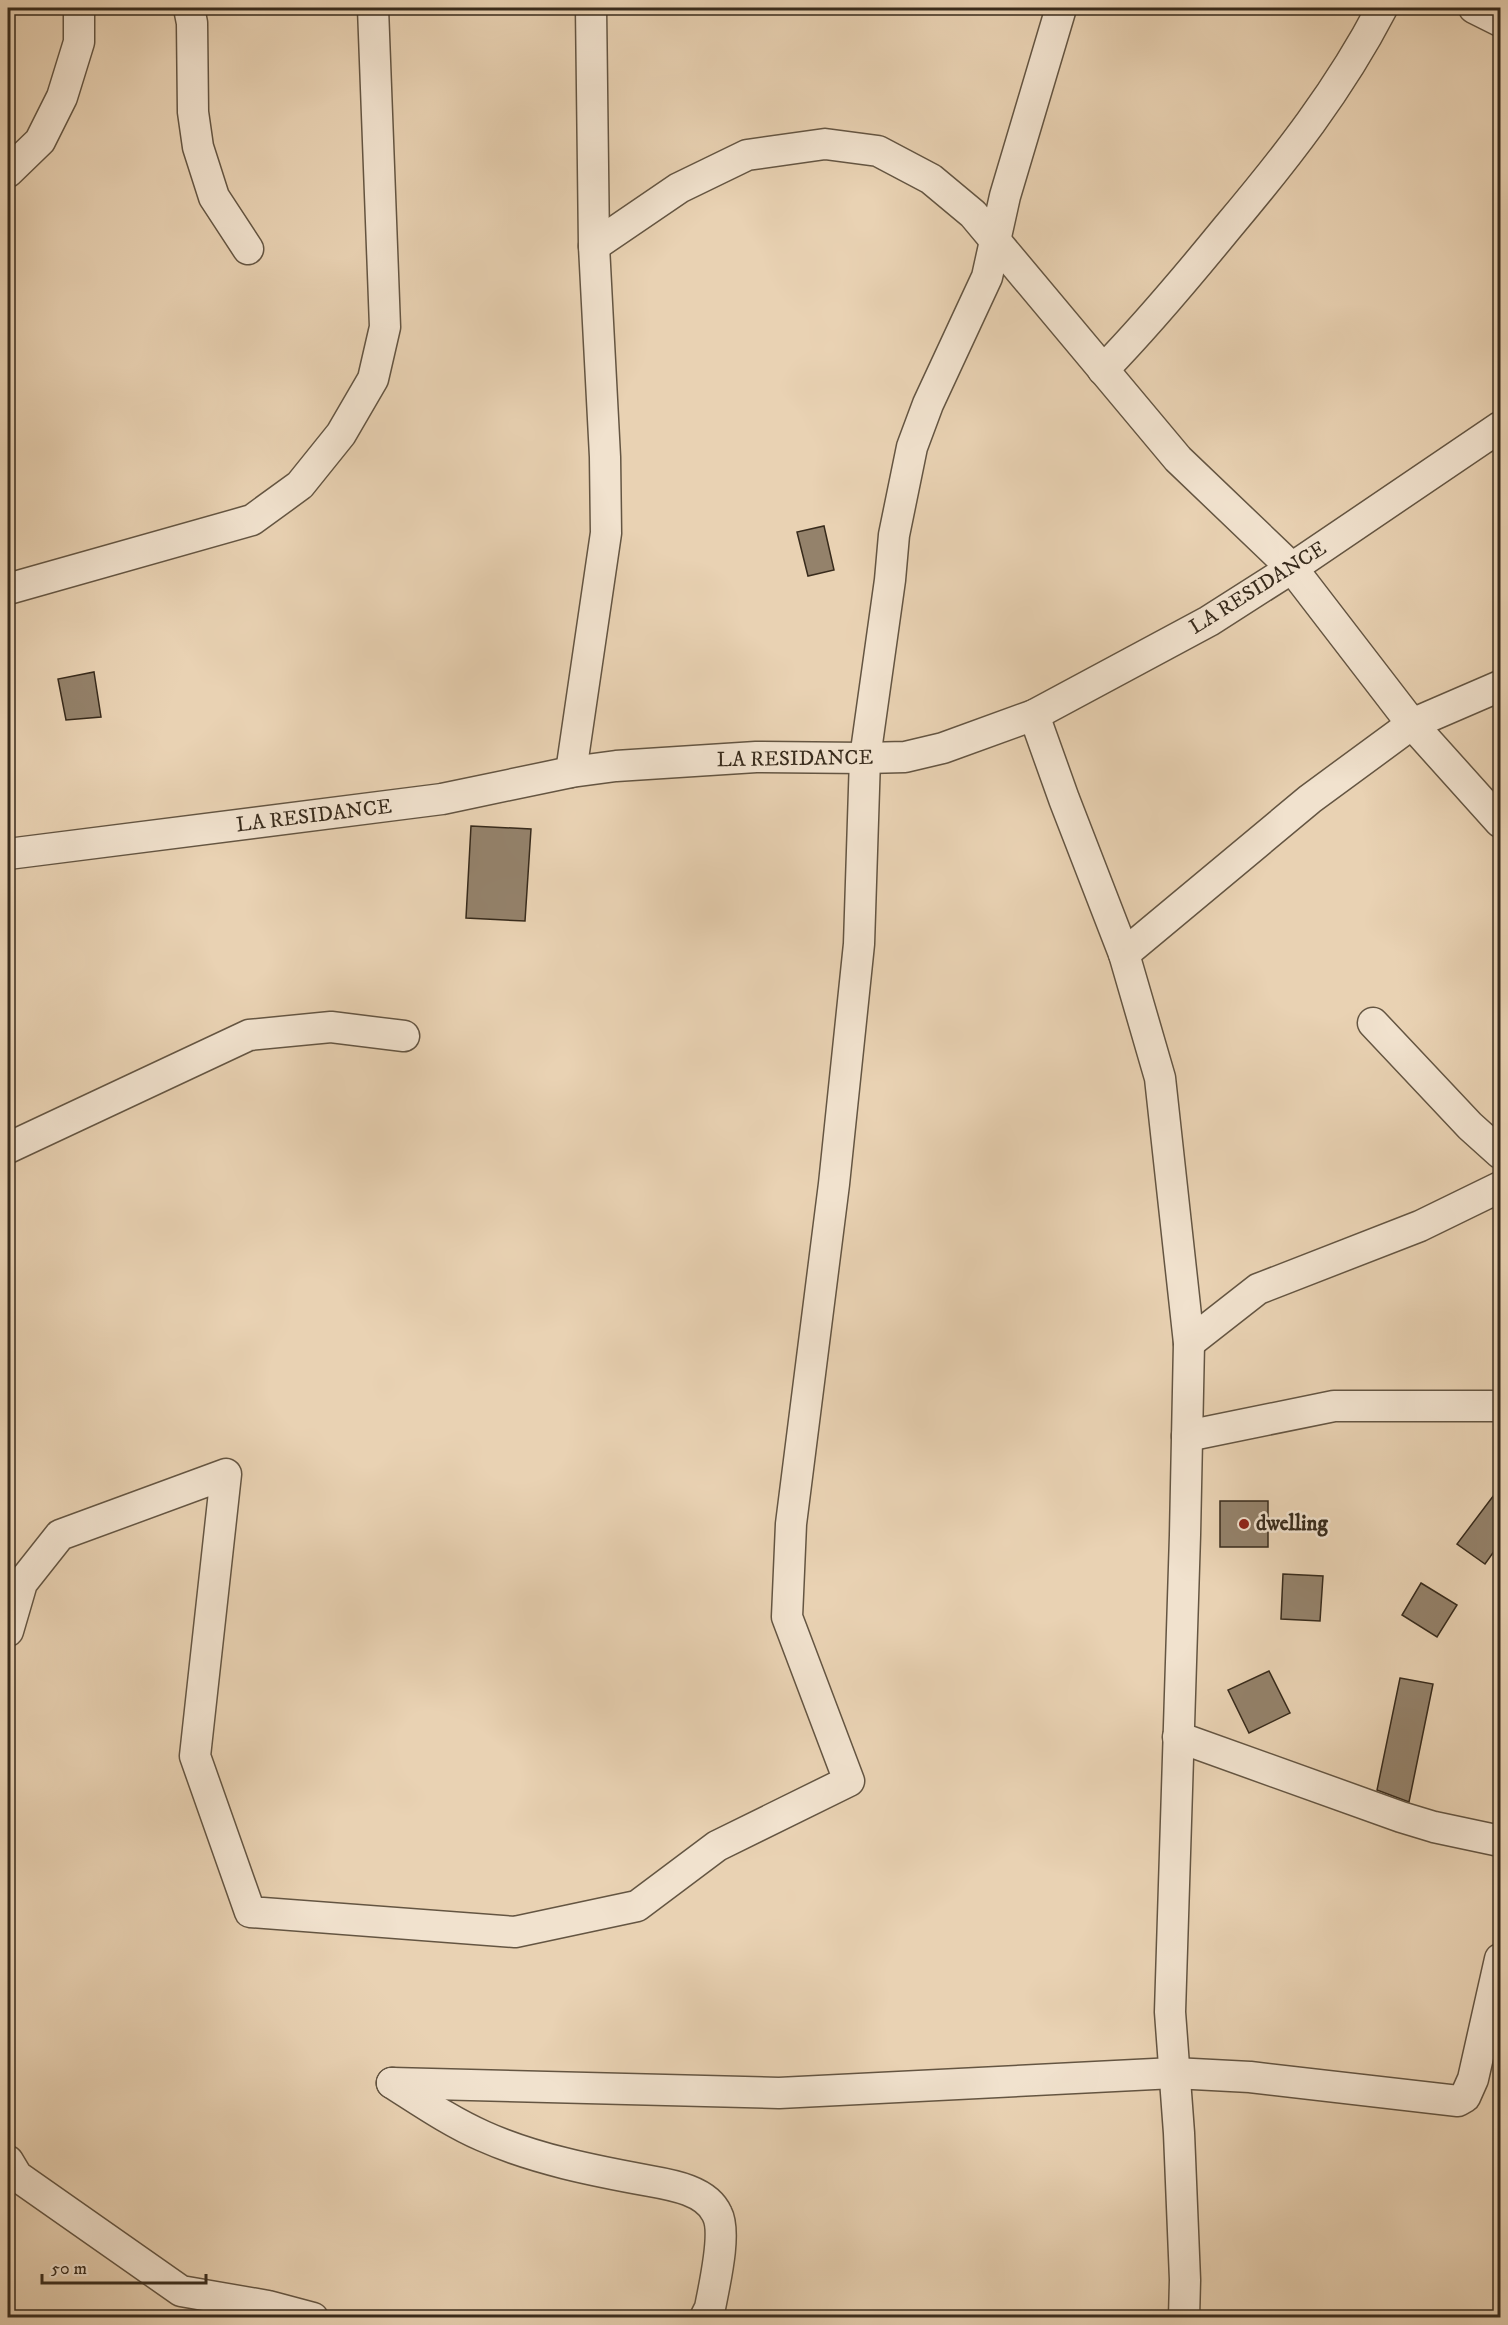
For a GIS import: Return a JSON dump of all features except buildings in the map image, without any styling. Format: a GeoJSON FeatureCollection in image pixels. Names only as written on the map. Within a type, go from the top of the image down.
{"type":"FeatureCollection","features":[{"type":"Feature","properties":{"kind":"street"},"geometry":{"type":"LineString","coordinates":[[8,172],[40,141],[62,97],[79,42],[79,8]]}},
{"type":"Feature","properties":{"kind":"street"},"geometry":{"type":"LineString","coordinates":[[189,8],[192,23],[193,112],[198,147],[214,197],[248,249]]}},
{"type":"Feature","properties":{"kind":"street"},"geometry":{"type":"LineString","coordinates":[[8,590],[252,520],[300,485],[341,434],[373,379],[385,327],[373,8]]}},
{"type":"Feature","properties":{"kind":"street"},"geometry":{"type":"LineString","coordinates":[[571,772],[606,533],[605,457],[594,246],[591,8]]}},
{"type":"Feature","properties":{"kind":"street"},"geometry":{"type":"LineString","coordinates":[[8,1631],[22,1582],[60,1535],[226,1474],[195,1756],[250,1912],[515,1932],[637,1906],[717,1846],[849,1782],[787,1617],[791,1524],[834,1184],[859,944],[865,758],[890,580],[894,535],[912,447],[928,404],[987,277],[1005,196],[1061,8]]}},
{"type":"Feature","properties":{"kind":"street"},"geometry":{"type":"LineString","coordinates":[[1103,370],[1146,326],[1298,143],[1339,82],[1382,8]]}},
{"type":"Feature","properties":{"kind":"street"},"geometry":{"type":"LineString","coordinates":[[1474,8],[1500,21]]}},
{"type":"Feature","properties":{"kind":"street"},"geometry":{"type":"LineString","coordinates":[[594,246],[679,188],[747,155],[825,144],[878,152],[931,179],[973,214],[1178,459],[1292,568],[1412,724],[1500,822]]}},
{"type":"Feature","properties":{"kind":"street","name":"LA RESIDANCE"},"geometry":{"type":"LineString","coordinates":[[8,854],[442,799],[571,772],[664,762],[756,757],[905,757],[943,748],[1034,715],[1209,621],[1292,568],[1500,427]]}},
{"type":"Feature","properties":{"kind":"street"},"geometry":{"type":"LineString","coordinates":[[1124,954],[1310,799],[1412,724],[1500,686]]}},
{"type":"Feature","properties":{"kind":"street"},"geometry":{"type":"LineString","coordinates":[[1034,715],[1124,954],[1160,1078],[1189,1343],[1170,2012],[1179,2133],[1185,2269],[1184,2318]]}},
{"type":"Feature","properties":{"kind":"street"},"geometry":{"type":"LineString","coordinates":[[1373,1023],[1470,1126],[1500,1153]]}},
{"type":"Feature","properties":{"kind":"street"},"geometry":{"type":"LineString","coordinates":[[8,1148],[249,1035],[331,1027],[404,1036]]}},
{"type":"Feature","properties":{"kind":"street"},"geometry":{"type":"LineString","coordinates":[[1189,1343],[1258,1289],[1420,1226],[1500,1187]]}},
{"type":"Feature","properties":{"kind":"street"},"geometry":{"type":"LineString","coordinates":[[1187,1437],[1334,1406],[1500,1406]]}},
{"type":"Feature","properties":{"kind":"street"},"geometry":{"type":"LineString","coordinates":[[1178,1737],[1401,1817],[1434,1827],[1500,1841]]}},
{"type":"Feature","properties":{"kind":"street"},"geometry":{"type":"LineString","coordinates":[[705,2318],[710,2308],[721,2229],[718,2214],[707,2200],[684,2190],[592,2171],[485,2137],[451,2120],[392,2083],[779,2093],[1174,2073],[1250,2077],[1458,2102],[1466,2097],[1473,2079],[1500,1959]]}},
{"type":"Feature","properties":{"kind":"street"},"geometry":{"type":"LineString","coordinates":[[8,2161],[17,2176],[186,2304],[268,2306],[313,2318]]}},
{"type":"Feature","properties":{"kind":"place","name":"dwelling"},"geometry":{"type":"Point","coordinates":[1244,1524]}}]}
